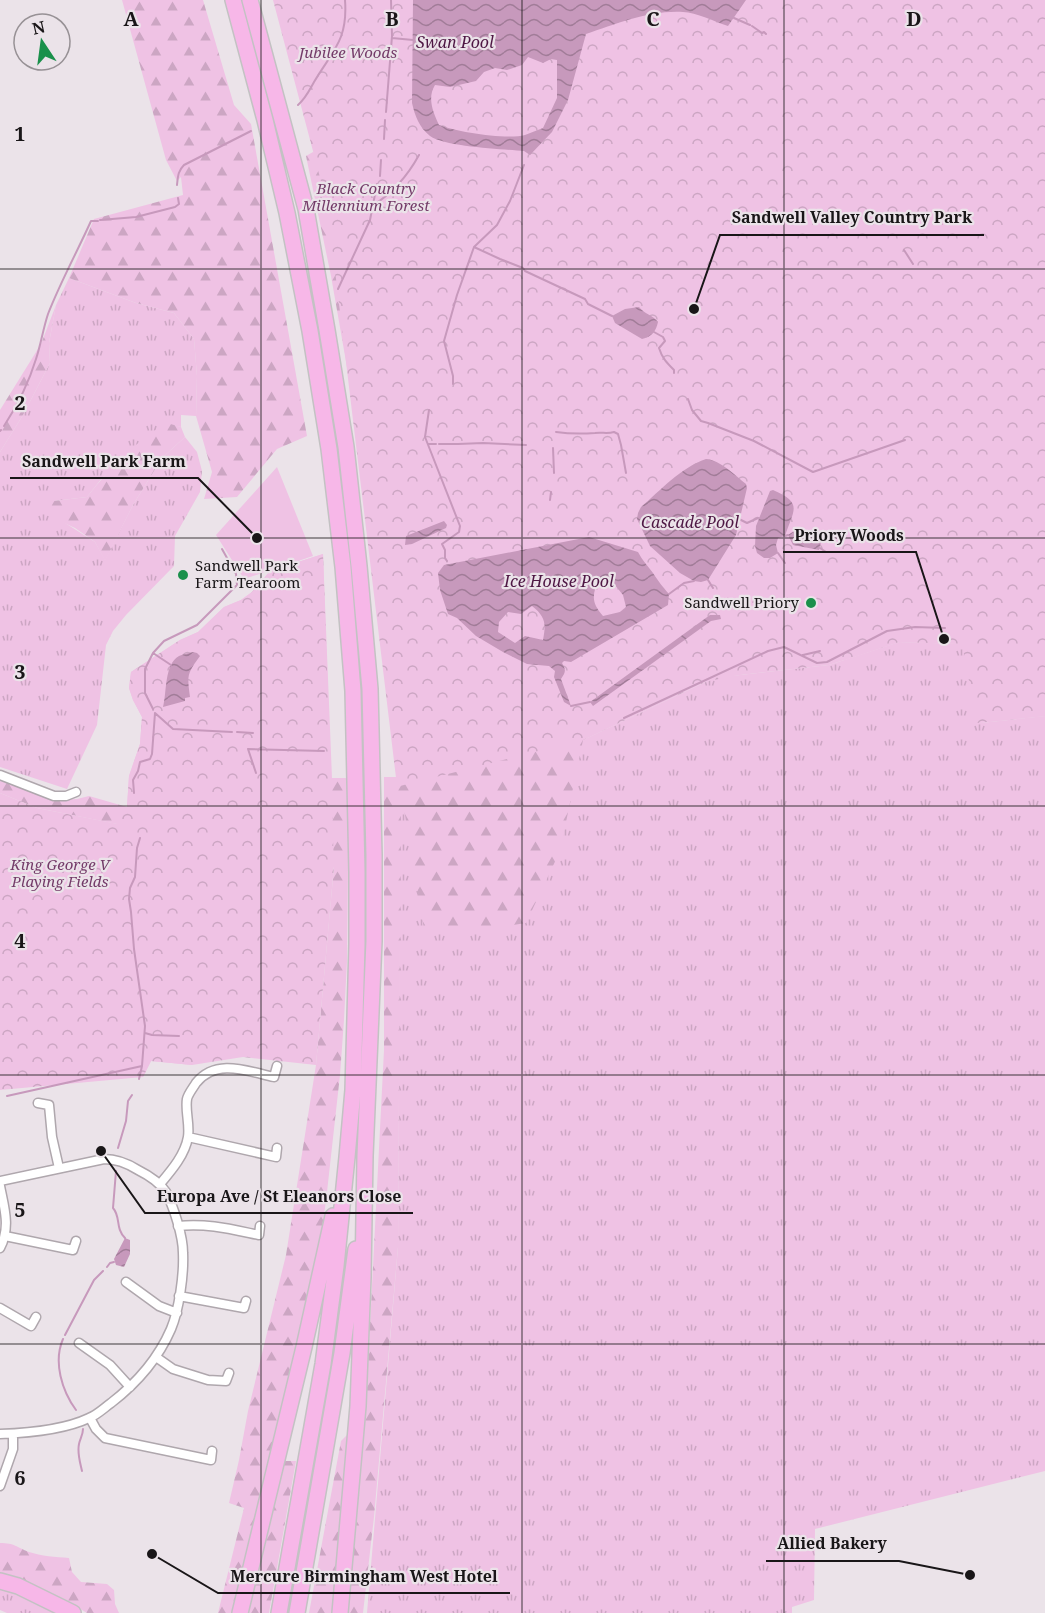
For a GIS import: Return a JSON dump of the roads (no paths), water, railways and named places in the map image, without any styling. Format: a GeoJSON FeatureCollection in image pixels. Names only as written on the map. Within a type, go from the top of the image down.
{"type":"FeatureCollection","features":[{"type":"Feature","properties":{"kind":"highway"},"geometry":{"type":"LineString","coordinates":[[233,0],[287,213],[308,320],[328,448],[343,567],[353,691],[357,872],[353,1090],[324,1364],[279,1613]]}},
{"type":"Feature","properties":{"kind":"highway"},"geometry":{"type":"LineString","coordinates":[[250,0],[306,209],[346,447],[370,689],[374,941],[358,1406],[340,1613]]}},
{"type":"Feature","properties":{"kind":"highway"},"geometry":{"type":"LineString","coordinates":[[297,1613],[342,1353],[365,1156]]}},
{"type":"Feature","properties":{"kind":"highway"},"geometry":{"type":"LineString","coordinates":[[240,1613],[302,1358],[347,1157]]}},
{"type":"Feature","properties":{"kind":"highway"},"geometry":{"type":"LineString","coordinates":[[0,1581],[73,1613]]}},
{"type":"Feature","properties":{"kind":"street"},"geometry":{"type":"LineString","coordinates":[[0,775],[54,796],[66,796],[76,792]]}},
{"type":"Feature","properties":{"kind":"street"},"geometry":{"type":"LineString","coordinates":[[160,1185],[174,1167],[188,1137],[187,1097],[197,1082],[207,1072],[230,1067],[274,1077],[277,1066]]}},
{"type":"Feature","properties":{"kind":"street"},"geometry":{"type":"LineString","coordinates":[[38,1103],[50,1105],[52,1137],[59,1168]]}},
{"type":"Feature","properties":{"kind":"street"},"geometry":{"type":"LineString","coordinates":[[188,1137],[276,1157],[277,1148]]}},
{"type":"Feature","properties":{"kind":"street"},"geometry":{"type":"LineString","coordinates":[[0,1181],[104,1159],[123,1162],[141,1171],[160,1185],[165,1192],[178,1226],[183,1252],[177,1313],[170,1331],[156,1357],[130,1388],[90,1418],[42,1430],[0,1434]]}},
{"type":"Feature","properties":{"kind":"street"},"geometry":{"type":"LineString","coordinates":[[0,1186],[6,1215],[5,1236],[0,1248]]}},
{"type":"Feature","properties":{"kind":"street"},"geometry":{"type":"LineString","coordinates":[[178,1226],[197,1224],[216,1226],[258,1235],[260,1226]]}},
{"type":"Feature","properties":{"kind":"street"},"geometry":{"type":"LineString","coordinates":[[5,1236],[73,1250],[76,1241]]}},
{"type":"Feature","properties":{"kind":"street"},"geometry":{"type":"LineString","coordinates":[[126,1282],[159,1306],[177,1313]]}},
{"type":"Feature","properties":{"kind":"street"},"geometry":{"type":"LineString","coordinates":[[179,1296],[244,1308],[246,1300]]}},
{"type":"Feature","properties":{"kind":"street"},"geometry":{"type":"LineString","coordinates":[[0,1308],[31,1326],[36,1317]]}},
{"type":"Feature","properties":{"kind":"street"},"geometry":{"type":"LineString","coordinates":[[79,1343],[110,1365],[130,1388]]}},
{"type":"Feature","properties":{"kind":"street"},"geometry":{"type":"LineString","coordinates":[[156,1357],[173,1369],[208,1380],[226,1382],[229,1373]]}},
{"type":"Feature","properties":{"kind":"street"},"geometry":{"type":"LineString","coordinates":[[90,1418],[105,1438],[211,1460],[212,1451]]}},
{"type":"Feature","properties":{"kind":"street"},"geometry":{"type":"LineString","coordinates":[[0,1486],[13,1449],[13,1434]]}},
{"type":"Feature","properties":{"kind":"water","name":"Swan Pool"},"geometry":{"type":"Polygon","coordinates":[[[413,0],[746,0],[728,26],[694,14],[671,12],[633,18],[586,34],[568,100],[552,132],[530,155],[524,151],[475,147],[438,140],[426,133],[420,125],[412,103],[413,0]],[[528,57],[522,65],[507,70],[495,68],[484,72],[476,81],[450,87],[435,85],[431,100],[439,125],[469,133],[506,137],[525,135],[543,128],[557,98],[557,60],[551,59],[543,63],[528,57]]]}},
{"type":"Feature","properties":{"kind":"water"},"geometry":{"type":"Polygon","coordinates":[[[639,307],[658,322],[653,333],[642,339],[615,323],[612,316],[625,309],[639,307]]]}},
{"type":"Feature","properties":{"kind":"water","name":"Cascade Pool"},"geometry":{"type":"Polygon","coordinates":[[[706,459],[727,468],[746,484],[747,488],[736,535],[708,580],[701,582],[694,581],[680,573],[650,546],[637,519],[641,507],[664,487],[688,468],[706,459]]]}},
{"type":"Feature","properties":{"kind":"water"},"geometry":{"type":"Polygon","coordinates":[[[773,490],[789,499],[794,508],[785,536],[778,538],[776,545],[778,553],[770,558],[764,558],[757,553],[755,546],[756,526],[770,491],[773,490]]]}},
{"type":"Feature","properties":{"kind":"water"},"geometry":{"type":"Polygon","coordinates":[[[444,521],[446,528],[405,545],[406,536],[444,521]]]}},
{"type":"Feature","properties":{"kind":"water"},"geometry":{"type":"Polygon","coordinates":[[[800,527],[821,542],[819,550],[793,545],[788,535],[800,527]]]}},
{"type":"Feature","properties":{"kind":"water","name":"Ice House Pool"},"geometry":{"type":"Polygon","coordinates":[[[589,537],[638,552],[669,594],[668,605],[571,662],[562,663],[565,671],[561,679],[571,706],[564,702],[554,677],[555,671],[549,666],[527,664],[503,652],[476,636],[457,618],[448,614],[440,590],[438,573],[444,565],[589,537]],[[599,579],[594,598],[596,607],[603,616],[620,612],[626,607],[623,595],[610,579],[599,579]],[[532,606],[521,614],[508,612],[499,622],[498,632],[515,643],[525,636],[543,640],[544,621],[532,606]]]}},
{"type":"Feature","properties":{"kind":"water"},"geometry":{"type":"Polygon","coordinates":[[[710,615],[720,615],[721,619],[711,621],[593,706],[590,702],[710,615]]]}},
{"type":"Feature","properties":{"kind":"water"},"geometry":{"type":"Polygon","coordinates":[[[193,652],[200,656],[189,675],[190,697],[185,698],[185,701],[163,707],[171,665],[179,656],[193,652]]]}},
{"type":"Feature","properties":{"kind":"water"},"geometry":{"type":"Polygon","coordinates":[[[125,1238],[130,1240],[130,1254],[124,1267],[116,1265],[114,1259],[125,1238]]]}},
{"type":"Feature","properties":{"kind":"waterway"},"geometry":{"type":"LineString","coordinates":[[298,105],[338,44],[344,25],[345,0]]}},
{"type":"Feature","properties":{"kind":"waterway"},"geometry":{"type":"LineString","coordinates":[[386,112],[392,36],[391,0]]}},
{"type":"Feature","properties":{"kind":"waterway"},"geometry":{"type":"LineString","coordinates":[[734,18],[750,25]]}},
{"type":"Feature","properties":{"kind":"waterway"},"geometry":{"type":"LineString","coordinates":[[752,26],[766,34]]}},
{"type":"Feature","properties":{"kind":"waterway"},"geometry":{"type":"LineString","coordinates":[[392,38],[413,40]]}},
{"type":"Feature","properties":{"kind":"waterway"},"geometry":{"type":"LineString","coordinates":[[384,139],[385,120]]}},
{"type":"Feature","properties":{"kind":"waterway"},"geometry":{"type":"LineString","coordinates":[[177,185],[179,172],[184,165],[251,131]]}},
{"type":"Feature","properties":{"kind":"waterway"},"geometry":{"type":"LineString","coordinates":[[372,206],[399,184],[419,155]]}},
{"type":"Feature","properties":{"kind":"waterway"},"geometry":{"type":"LineString","coordinates":[[380,176],[381,160]]}},
{"type":"Feature","properties":{"kind":"waterway"},"geometry":{"type":"LineString","coordinates":[[453,384],[444,341],[457,295],[474,247],[497,225],[510,201],[524,165]]}},
{"type":"Feature","properties":{"kind":"waterway"},"geometry":{"type":"LineString","coordinates":[[338,289],[370,220],[377,184]]}},
{"type":"Feature","properties":{"kind":"waterway"},"geometry":{"type":"LineString","coordinates":[[100,220],[136,217],[175,207],[179,204],[178,198]]}},
{"type":"Feature","properties":{"kind":"waterway"},"geometry":{"type":"LineString","coordinates":[[4,426],[30,376],[48,314],[58,291],[91,221],[98,221]]}},
{"type":"Feature","properties":{"kind":"waterway"},"geometry":{"type":"LineString","coordinates":[[474,247],[523,268],[585,299],[588,304],[612,316]]}},
{"type":"Feature","properties":{"kind":"waterway"},"geometry":{"type":"LineString","coordinates":[[904,250],[913,264]]}},
{"type":"Feature","properties":{"kind":"waterway"},"geometry":{"type":"LineString","coordinates":[[654,332],[663,337],[665,341],[659,348],[674,373]]}},
{"type":"Feature","properties":{"kind":"waterway"},"geometry":{"type":"LineString","coordinates":[[688,399],[692,410],[701,421],[754,441],[813,472],[905,440]]}},
{"type":"Feature","properties":{"kind":"waterway"},"geometry":{"type":"LineString","coordinates":[[429,410],[425,437],[460,526],[459,532],[442,544],[447,561]]}},
{"type":"Feature","properties":{"kind":"waterway"},"geometry":{"type":"LineString","coordinates":[[556,432],[581,434],[614,432],[618,434],[626,473]]}},
{"type":"Feature","properties":{"kind":"waterway"},"geometry":{"type":"LineString","coordinates":[[428,444],[436,444]]}},
{"type":"Feature","properties":{"kind":"waterway"},"geometry":{"type":"LineString","coordinates":[[439,444],[526,445]]}},
{"type":"Feature","properties":{"kind":"waterway"},"geometry":{"type":"LineString","coordinates":[[553,448],[554,473]]}},
{"type":"Feature","properties":{"kind":"waterway"},"geometry":{"type":"LineString","coordinates":[[550,500],[551,492]]}},
{"type":"Feature","properties":{"kind":"waterway"},"geometry":{"type":"LineString","coordinates":[[739,519],[747,523],[758,518]]}},
{"type":"Feature","properties":{"kind":"waterway"},"geometry":{"type":"LineString","coordinates":[[820,548],[826,552]]}},
{"type":"Feature","properties":{"kind":"waterway"},"geometry":{"type":"LineString","coordinates":[[153,709],[145,693],[145,669],[153,653],[164,641],[197,625],[237,585],[236,574],[222,549]]}},
{"type":"Feature","properties":{"kind":"waterway"},"geometry":{"type":"LineString","coordinates":[[778,553],[785,563]]}},
{"type":"Feature","properties":{"kind":"waterway"},"geometry":{"type":"LineString","coordinates":[[708,580],[713,588]]}},
{"type":"Feature","properties":{"kind":"waterway"},"geometry":{"type":"LineString","coordinates":[[669,594],[684,583],[694,581]]}},
{"type":"Feature","properties":{"kind":"waterway"},"geometry":{"type":"LineString","coordinates":[[624,718],[768,651],[784,647],[817,663],[827,662],[887,631],[915,627],[945,628]]}},
{"type":"Feature","properties":{"kind":"waterway"},"geometry":{"type":"LineString","coordinates":[[803,655],[820,651]]}},
{"type":"Feature","properties":{"kind":"waterway"},"geometry":{"type":"LineString","coordinates":[[153,653],[171,665]]}},
{"type":"Feature","properties":{"kind":"waterway"},"geometry":{"type":"LineString","coordinates":[[571,706],[590,702]]}},
{"type":"Feature","properties":{"kind":"waterway"},"geometry":{"type":"LineString","coordinates":[[155,713],[173,729],[232,732]]}},
{"type":"Feature","properties":{"kind":"waterway"},"geometry":{"type":"LineString","coordinates":[[134,793],[133,780],[140,762],[150,759],[152,754],[155,713]]}},
{"type":"Feature","properties":{"kind":"waterway"},"geometry":{"type":"LineString","coordinates":[[237,732],[253,733]]}},
{"type":"Feature","properties":{"kind":"waterway"},"geometry":{"type":"LineString","coordinates":[[256,773],[248,749],[324,751]]}},
{"type":"Feature","properties":{"kind":"waterway"},"geometry":{"type":"LineString","coordinates":[[139,1079],[145,1026],[129,899],[130,888],[135,877],[140,838]]}},
{"type":"Feature","properties":{"kind":"waterway"},"geometry":{"type":"LineString","coordinates":[[145,1033],[179,1036]]}},
{"type":"Feature","properties":{"kind":"waterway"},"geometry":{"type":"LineString","coordinates":[[7,1096],[142,1066]]}},
{"type":"Feature","properties":{"kind":"waterway"},"geometry":{"type":"LineString","coordinates":[[118,1148],[126,1121],[128,1101],[132,1095]]}},
{"type":"Feature","properties":{"kind":"waterway"},"geometry":{"type":"LineString","coordinates":[[116,1171],[113,1208],[125,1238]]}},
{"type":"Feature","properties":{"kind":"waterway"},"geometry":{"type":"LineString","coordinates":[[107,1267],[114,1262]]}},
{"type":"Feature","properties":{"kind":"waterway"},"geometry":{"type":"LineString","coordinates":[[65,1335],[94,1280],[103,1271]]}},
{"type":"Feature","properties":{"kind":"waterway"},"geometry":{"type":"LineString","coordinates":[[63,1339],[59,1357],[60,1376],[76,1410]]}},
{"type":"Feature","properties":{"kind":"waterway"},"geometry":{"type":"LineString","coordinates":[[82,1471],[78,1451],[83,1429]]}},
{"type":"Feature","properties":{"kind":"place","name":"Sandwell Valley Country Park"},"geometry":{"type":"Point","coordinates":[694,309]}},
{"type":"Feature","properties":{"kind":"place","name":"Sandwell Park Farm"},"geometry":{"type":"Point","coordinates":[257,538]}},
{"type":"Feature","properties":{"kind":"place","name":"Sandwell Park Farm Tearoom"},"geometry":{"type":"Point","coordinates":[183,575]}},
{"type":"Feature","properties":{"kind":"place","name":"Sandwell Priory"},"geometry":{"type":"Point","coordinates":[811,603]}},
{"type":"Feature","properties":{"kind":"place","name":"Priory Woods"},"geometry":{"type":"Point","coordinates":[944,639]}},
{"type":"Feature","properties":{"kind":"place","name":"Europa Ave / St Eleanors Close"},"geometry":{"type":"Point","coordinates":[101,1151]}},
{"type":"Feature","properties":{"kind":"place","name":"Mercure Birmingham West Hotel"},"geometry":{"type":"Point","coordinates":[152,1554]}},
{"type":"Feature","properties":{"kind":"place","name":"Allied Bakery"},"geometry":{"type":"Point","coordinates":[970,1575]}},
{"type":"Feature","properties":{"kind":"park label","name":"Jubilee Woods"},"geometry":{"type":"Point","coordinates":[348,53]}},
{"type":"Feature","properties":{"kind":"park label","name":"Black Country Millennium Forest"},"geometry":{"type":"Point","coordinates":[366,198]}},
{"type":"Feature","properties":{"kind":"park label","name":"King George V Playing Fields"},"geometry":{"type":"Point","coordinates":[60,874]}}]}
